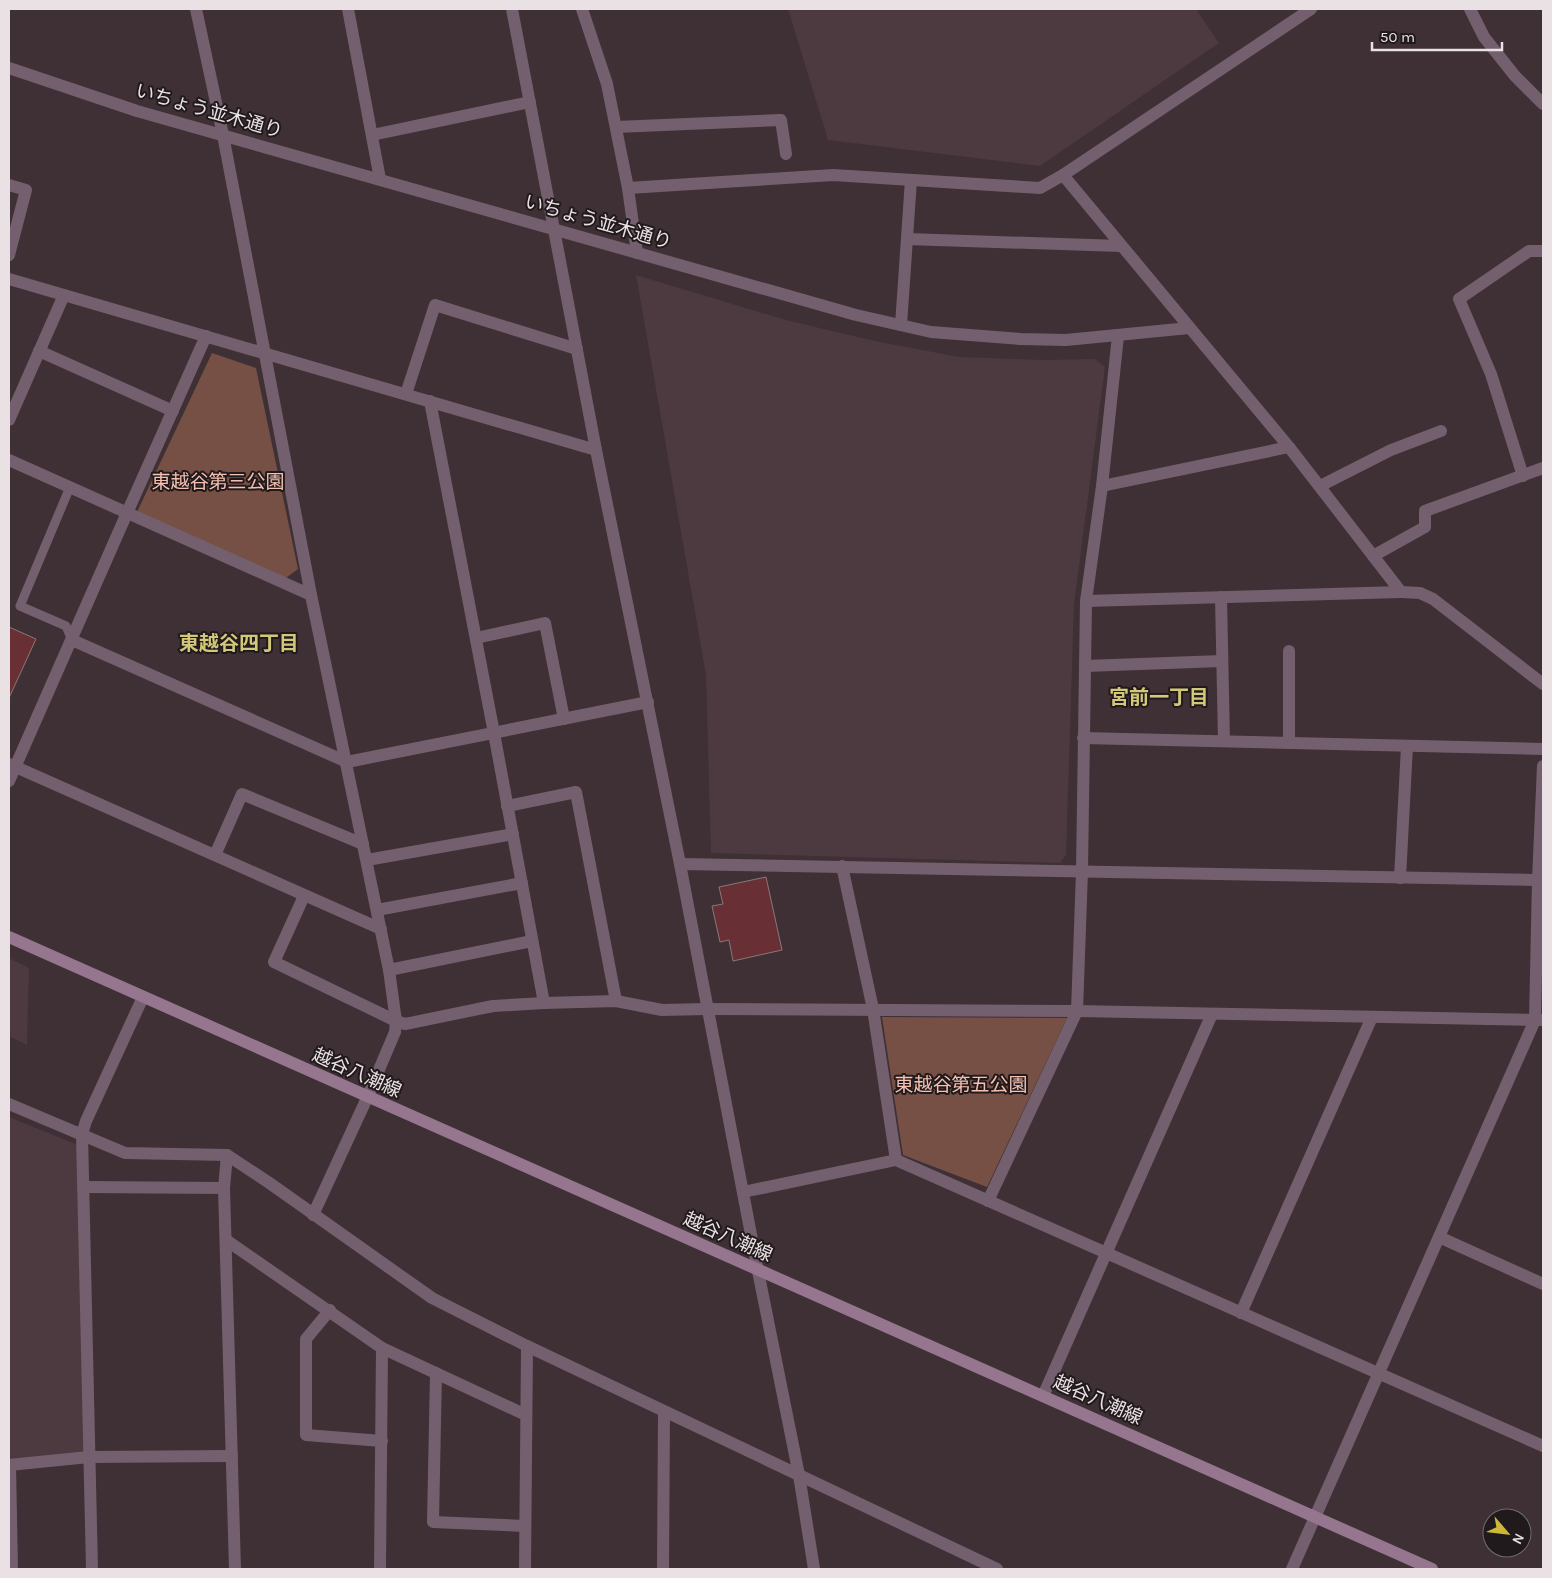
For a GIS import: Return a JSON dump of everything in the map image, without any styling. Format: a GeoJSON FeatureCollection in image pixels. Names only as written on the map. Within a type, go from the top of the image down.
{"type":"FeatureCollection","features":[{"type":"Feature","properties":{"kind":"main road","name":"越谷八潮線"},"geometry":{"type":"LineString","coordinates":[[9,937],[367,1098],[1432,1569]]}},
{"type":"Feature","properties":{"kind":"street"},"geometry":{"type":"LineString","coordinates":[[196,9],[223,135],[311,595],[389,970],[396,1021],[391,1044],[313,1215]]}},
{"type":"Feature","properties":{"kind":"street"},"geometry":{"type":"LineString","coordinates":[[348,9],[380,179]]}},
{"type":"Feature","properties":{"kind":"street"},"geometry":{"type":"LineString","coordinates":[[512,9],[596,450],[648,702],[742,1192],[799,1475],[814,1569]]}},
{"type":"Feature","properties":{"kind":"street"},"geometry":{"type":"LineString","coordinates":[[583,9],[607,84],[628,188],[637,253]]}},
{"type":"Feature","properties":{"kind":"street"},"geometry":{"type":"LineString","coordinates":[[628,188],[833,175],[1040,188],[1311,9]]}},
{"type":"Feature","properties":{"kind":"street"},"geometry":{"type":"LineString","coordinates":[[1470,9],[1484,37],[1515,76],[1543,104]]}},
{"type":"Feature","properties":{"kind":"street","name":"いちょう並木通り"},"geometry":{"type":"LineString","coordinates":[[9,68],[137,111],[856,315],[932,332],[1020,339],[1066,340],[1189,328]]}},
{"type":"Feature","properties":{"kind":"street"},"geometry":{"type":"LineString","coordinates":[[372,135],[530,102]]}},
{"type":"Feature","properties":{"kind":"street"},"geometry":{"type":"LineString","coordinates":[[616,127],[781,120],[786,154]]}},
{"type":"Feature","properties":{"kind":"street"},"geometry":{"type":"LineString","coordinates":[[1063,174],[1289,447],[1401,592]]}},
{"type":"Feature","properties":{"kind":"street"},"geometry":{"type":"LineString","coordinates":[[901,325],[911,180]]}},
{"type":"Feature","properties":{"kind":"street"},"geometry":{"type":"LineString","coordinates":[[9,185],[26,190],[9,255]]}},
{"type":"Feature","properties":{"kind":"street"},"geometry":{"type":"LineString","coordinates":[[907,239],[1121,246]]}},
{"type":"Feature","properties":{"kind":"street"},"geometry":{"type":"LineString","coordinates":[[1523,476],[1492,374],[1459,299],[1529,251],[1543,251]]}},
{"type":"Feature","properties":{"kind":"street"},"geometry":{"type":"LineString","coordinates":[[9,279],[596,450]]}},
{"type":"Feature","properties":{"kind":"street"},"geometry":{"type":"LineString","coordinates":[[9,420],[64,295]]}},
{"type":"Feature","properties":{"kind":"street"},"geometry":{"type":"LineString","coordinates":[[406,394],[435,305],[577,349]]}},
{"type":"Feature","properties":{"kind":"street"},"geometry":{"type":"LineString","coordinates":[[9,781],[12,765],[72,640],[206,336]]}},
{"type":"Feature","properties":{"kind":"street"},"geometry":{"type":"LineString","coordinates":[[988,1201],[1077,1011],[1082,871],[1086,601],[1102,486],[1118,336]]}},
{"type":"Feature","properties":{"kind":"street"},"geometry":{"type":"LineString","coordinates":[[39,351],[174,411]]}},
{"type":"Feature","properties":{"kind":"street"},"geometry":{"type":"LineString","coordinates":[[430,401],[544,1003]]}},
{"type":"Feature","properties":{"kind":"street"},"geometry":{"type":"LineString","coordinates":[[1320,486],[1391,450],[1441,430]]}},
{"type":"Feature","properties":{"kind":"street"},"geometry":{"type":"LineString","coordinates":[[1102,486],[1289,447]]}},
{"type":"Feature","properties":{"kind":"street"},"geometry":{"type":"LineString","coordinates":[[9,460],[311,595]]}},
{"type":"Feature","properties":{"kind":"street"},"geometry":{"type":"LineString","coordinates":[[1373,556],[1425,527],[1425,511],[1543,468]]}},
{"type":"Feature","properties":{"kind":"street"},"geometry":{"type":"LineString","coordinates":[[1086,601],[1420,593],[1433,599],[1543,684]]}},
{"type":"Feature","properties":{"kind":"street"},"geometry":{"type":"LineString","coordinates":[[1221,597],[1224,741]]}},
{"type":"Feature","properties":{"kind":"street"},"geometry":{"type":"LineString","coordinates":[[476,638],[545,623],[564,719]]}},
{"type":"Feature","properties":{"kind":"street"},"geometry":{"type":"LineString","coordinates":[[72,640],[347,762],[648,702]]}},
{"type":"Feature","properties":{"kind":"street"},"geometry":{"type":"LineString","coordinates":[[1288,742],[1289,651]]}},
{"type":"Feature","properties":{"kind":"street"},"geometry":{"type":"LineString","coordinates":[[1085,666],[1222,661]]}},
{"type":"Feature","properties":{"kind":"street"},"geometry":{"type":"LineString","coordinates":[[1083,738],[1543,749]]}},
{"type":"Feature","properties":{"kind":"street"},"geometry":{"type":"LineString","coordinates":[[1400,878],[1407,746]]}},
{"type":"Feature","properties":{"kind":"street"},"geometry":{"type":"LineString","coordinates":[[12,765],[381,930]]}},
{"type":"Feature","properties":{"kind":"street"},"geometry":{"type":"LineString","coordinates":[[1292,1569],[1439,1237],[1539,1020],[1538,880],[1543,766]]}},
{"type":"Feature","properties":{"kind":"street"},"geometry":{"type":"LineString","coordinates":[[508,806],[576,792],[616,1001]]}},
{"type":"Feature","properties":{"kind":"street"},"geometry":{"type":"LineString","coordinates":[[215,856],[242,794],[363,844]]}},
{"type":"Feature","properties":{"kind":"street"},"geometry":{"type":"LineString","coordinates":[[367,860],[513,834]]}},
{"type":"Feature","properties":{"kind":"street"},"geometry":{"type":"LineString","coordinates":[[680,864],[1538,880]]}},
{"type":"Feature","properties":{"kind":"street"},"geometry":{"type":"LineString","coordinates":[[842,866],[873,1009],[896,1160]]}},
{"type":"Feature","properties":{"kind":"street"},"geometry":{"type":"LineString","coordinates":[[377,910],[522,883]]}},
{"type":"Feature","properties":{"kind":"street"},"geometry":{"type":"LineString","coordinates":[[304,896],[274,962],[405,1024],[492,1006],[616,1001],[662,1010],[873,1009],[1077,1011],[1539,1020]]}},
{"type":"Feature","properties":{"kind":"street"},"geometry":{"type":"LineString","coordinates":[[389,970],[532,941]]}},
{"type":"Feature","properties":{"kind":"street"},"geometry":{"type":"LineString","coordinates":[[92,1569],[82,1134],[86,1121],[143,997]]}},
{"type":"Feature","properties":{"kind":"street"},"geometry":{"type":"LineString","coordinates":[[1043,1396],[1212,1014]]}},
{"type":"Feature","properties":{"kind":"street"},"geometry":{"type":"LineString","coordinates":[[1241,1312],[1372,1017]]}},
{"type":"Feature","properties":{"kind":"street"},"geometry":{"type":"LineString","coordinates":[[9,1104],[125,1153],[227,1155],[249,1168],[432,1298],[527,1346],[799,1475],[983,1566],[997,1569]]}},
{"type":"Feature","properties":{"kind":"street"},"geometry":{"type":"LineString","coordinates":[[227,1155],[224,1188],[235,1569]]}},
{"type":"Feature","properties":{"kind":"street"},"geometry":{"type":"LineString","coordinates":[[742,1192],[896,1160],[1543,1446]]}},
{"type":"Feature","properties":{"kind":"street"},"geometry":{"type":"LineString","coordinates":[[84,1187],[224,1188]]}},
{"type":"Feature","properties":{"kind":"street"},"geometry":{"type":"LineString","coordinates":[[1439,1237],[1543,1284]]}},
{"type":"Feature","properties":{"kind":"street"},"geometry":{"type":"LineString","coordinates":[[226,1240],[330,1310],[382,1348],[526,1415]]}},
{"type":"Feature","properties":{"kind":"street"},"geometry":{"type":"LineString","coordinates":[[330,1310],[306,1339],[306,1435],[382,1441]]}},
{"type":"Feature","properties":{"kind":"street"},"geometry":{"type":"LineString","coordinates":[[525,1569],[527,1346]]}},
{"type":"Feature","properties":{"kind":"street"},"geometry":{"type":"LineString","coordinates":[[380,1569],[382,1348]]}},
{"type":"Feature","properties":{"kind":"street"},"geometry":{"type":"LineString","coordinates":[[436,1373],[433,1522],[526,1526]]}},
{"type":"Feature","properties":{"kind":"street"},"geometry":{"type":"LineString","coordinates":[[663,1569],[664,1412]]}},
{"type":"Feature","properties":{"kind":"street"},"geometry":{"type":"LineString","coordinates":[[12,1569],[9,1465],[90,1457],[232,1456]]}},
{"type":"Feature","properties":{"kind":"lane"},"geometry":{"type":"LineString","coordinates":[[70,487],[20,606],[66,626],[72,640]]}},
{"type":"Feature","properties":{"kind":"shaded area"},"geometry":{"type":"Polygon","coordinates":[[[788,9],[1196,9],[1219,43],[1040,166],[828,140],[788,9]]]}},
{"type":"Feature","properties":{"kind":"shaded area"},"geometry":{"type":"Polygon","coordinates":[[[636,275],[786,320],[875,341],[959,357],[1045,360],[1095,359],[1105,367],[1074,605],[1066,855],[1060,863],[711,853],[706,675],[636,275]]]}},
{"type":"Feature","properties":{"kind":"shaded area"},"geometry":{"type":"Polygon","coordinates":[[[9,958],[29,968],[27,1045],[9,1036],[9,958]]]}},
{"type":"Feature","properties":{"kind":"shaded area"},"geometry":{"type":"Polygon","coordinates":[[[9,1117],[78,1145],[85,1453],[9,1460],[9,1117]]]}},
{"type":"Feature","properties":{"kind":"green space","name":"東越谷第三公園"},"geometry":{"type":"Polygon","coordinates":[[[212,353],[256,368],[298,569],[286,578],[137,512],[212,353]]]}},
{"type":"Feature","properties":{"kind":"green space","name":"東越谷第五公園"},"geometry":{"type":"Polygon","coordinates":[[[882,1017],[1067,1018],[987,1187],[903,1155],[882,1017]]]}},
{"type":"Feature","properties":{"kind":"building"},"geometry":{"type":"Polygon","coordinates":[[[9,627],[36,639],[9,698],[9,627]]]}},
{"type":"Feature","properties":{"kind":"building"},"geometry":{"type":"Polygon","coordinates":[[[766,877],[782,950],[733,961],[729,940],[720,942],[712,906],[723,904],[719,887],[766,877]]]}},
{"type":"Feature","properties":{"kind":"district","name":"東越谷四丁目"},"geometry":{"type":"Point","coordinates":[239,643]}},
{"type":"Feature","properties":{"kind":"district","name":"宮前一丁目"},"geometry":{"type":"Point","coordinates":[1159,697]}}]}
